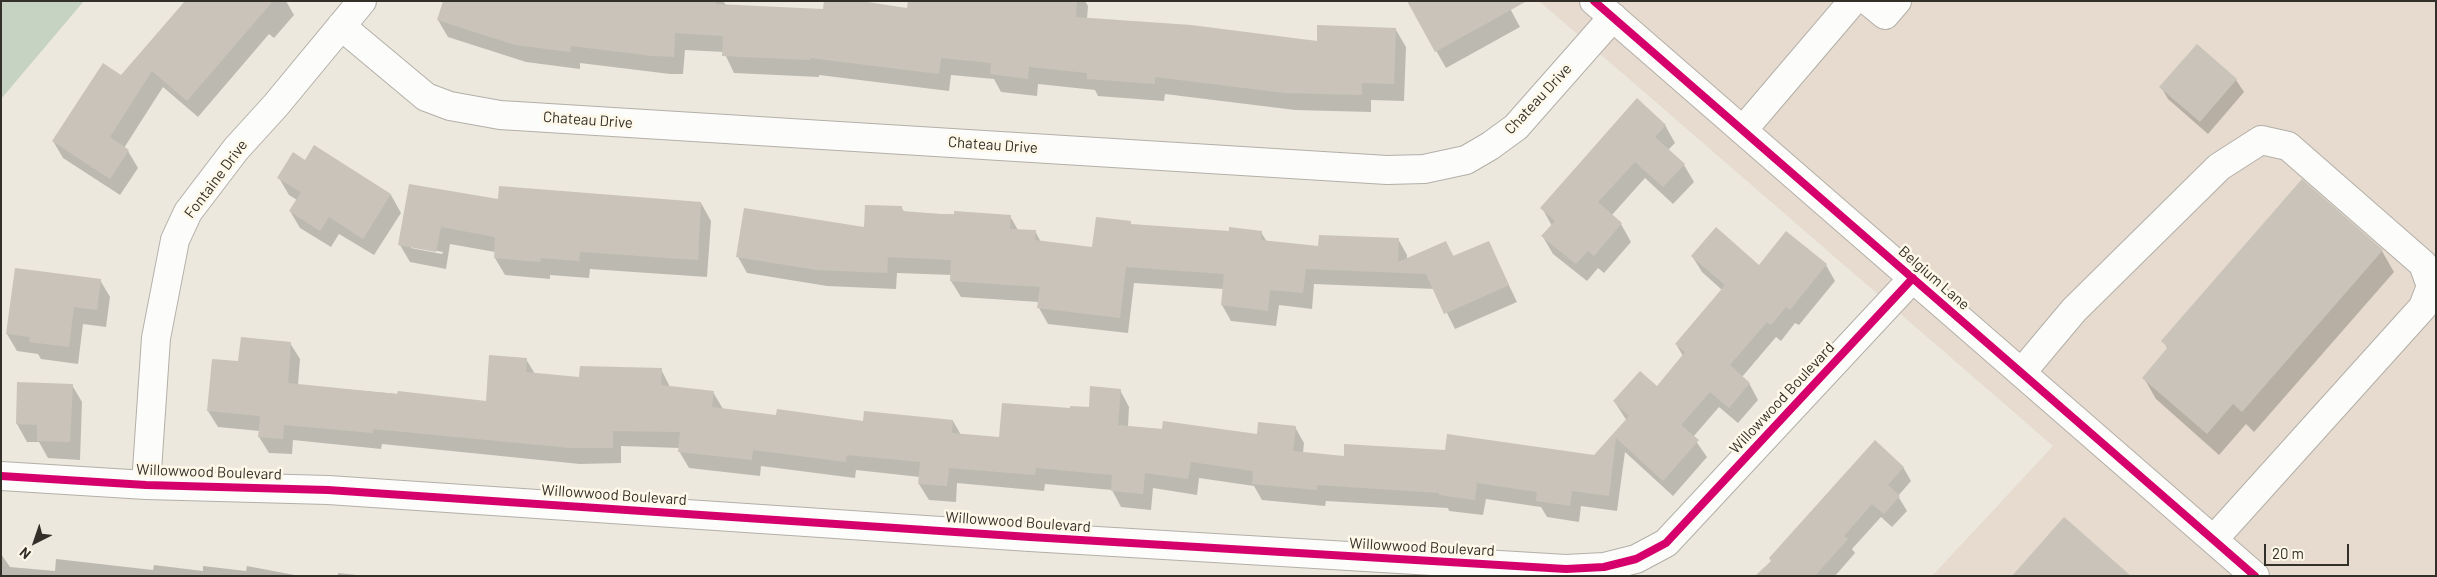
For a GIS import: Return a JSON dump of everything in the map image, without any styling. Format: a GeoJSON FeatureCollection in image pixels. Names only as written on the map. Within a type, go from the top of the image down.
{"type":"FeatureCollection","features":[{"type":"Feature","properties":{"kind":"street","name":"Fontaine Drive"},"geometry":{"type":"LineString","coordinates":[[146,485],[156,338],[175,240],[188,212],[236,149],[276,105],[362,1]]}},
{"type":"Feature","properties":{"kind":"street"},"geometry":{"type":"LineString","coordinates":[[1743,130],[1853,1]]}},
{"type":"Feature","properties":{"kind":"street"},"geometry":{"type":"LineString","coordinates":[[1868,1],[1885,15],[1897,1]]}},
{"type":"Feature","properties":{"kind":"street","name":"Chateau Drive"},"geometry":{"type":"LineString","coordinates":[[341,26],[426,96],[450,106],[500,114],[1387,170],[1424,169],[1466,160],[1490,146],[1516,127],[1603,9]]}},
{"type":"Feature","properties":{"kind":"street","name":"Belgium Lane"},"geometry":{"type":"LineString","coordinates":[[1603,9],[2255,576]]}},
{"type":"Feature","properties":{"kind":"street"},"geometry":{"type":"LineString","coordinates":[[2022,372],[2074,310],[2219,167],[2261,140],[2288,146],[2423,264],[2431,286],[2423,307],[2214,539]]}},
{"type":"Feature","properties":{"kind":"street","name":"Willowwood Boulevard"},"geometry":{"type":"LineString","coordinates":[[1,476],[146,485],[328,490],[1040,538],[1556,568],[1604,566],[1636,559],[1666,543],[1913,278]]}},
{"type":"Feature","properties":{"kind":"shaded area"},"geometry":{"type":"Polygon","coordinates":[[[1539,1],[2436,1],[2436,576],[1932,576],[2053,446],[1539,1]]]}},
{"type":"Feature","properties":{"kind":"green space"},"geometry":{"type":"Polygon","coordinates":[[[1,1],[84,1],[1,99],[1,1]]]}},
{"type":"Feature","properties":{"kind":"building"},"geometry":{"type":"Polygon","coordinates":[[[185,1],[273,1],[187,101],[152,71],[110,137],[129,150],[110,179],[52,141],[103,63],[121,75],[185,1]]]}},
{"type":"Feature","properties":{"kind":"building"},"geometry":{"type":"Polygon","coordinates":[[[443,1],[716,1],[716,4],[823,9],[824,1],[861,1],[907,8],[908,1],[1077,1],[1076,17],[1191,25],[1317,41],[1317,25],[1396,28],[1394,84],[1362,83],[1362,95],[1285,93],[1155,77],[1155,84],[1087,79],[1087,73],[1029,67],[1028,79],[990,74],[991,63],[941,58],[939,74],[810,58],[810,60],[722,56],[723,36],[675,33],[674,57],[649,56],[571,46],[570,52],[515,45],[437,20],[443,1]]]}},
{"type":"Feature","properties":{"kind":"building"},"geometry":{"type":"Polygon","coordinates":[[[1407,1],[1527,1],[1435,52],[1407,1]]]}},
{"type":"Feature","properties":{"kind":"building"},"geometry":{"type":"Polygon","coordinates":[[[2197,44],[2237,79],[2200,122],[2159,87],[2197,44]]]}},
{"type":"Feature","properties":{"kind":"building"},"geometry":{"type":"Polygon","coordinates":[[[1637,98],[1666,125],[1655,137],[1685,164],[1663,187],[1635,162],[1598,202],[1622,223],[1594,256],[1588,251],[1576,264],[1541,236],[1555,221],[1540,208],[1637,98]]]}},
{"type":"Feature","properties":{"kind":"building"},"geometry":{"type":"Polygon","coordinates":[[[314,145],[391,194],[363,239],[329,217],[320,231],[289,211],[301,192],[277,178],[293,152],[305,160],[314,145]]]}},
{"type":"Feature","properties":{"kind":"building"},"geometry":{"type":"Polygon","coordinates":[[[2302,179],[2383,250],[2242,412],[2233,404],[2207,434],[2142,378],[2168,347],[2161,341],[2302,179]]]}},
{"type":"Feature","properties":{"kind":"building"},"geometry":{"type":"Polygon","coordinates":[[[409,184],[498,199],[499,186],[701,202],[698,260],[580,252],[579,261],[541,258],[540,262],[494,258],[495,237],[441,227],[436,252],[398,245],[409,184]]]}},
{"type":"Feature","properties":{"kind":"building"},"geometry":{"type":"Polygon","coordinates":[[[865,205],[902,206],[902,211],[954,215],[954,211],[1011,215],[1010,229],[1036,230],[1035,240],[1092,247],[1096,217],[1131,221],[1131,224],[1229,231],[1229,227],[1262,231],[1261,240],[1318,246],[1319,235],[1399,238],[1398,262],[1446,241],[1453,256],[1489,241],[1509,285],[1444,314],[1426,274],[1306,269],[1303,293],[1270,290],[1268,311],[1221,305],[1224,274],[1126,267],[1120,318],[1037,308],[1040,287],[950,281],[951,260],[888,257],[887,273],[817,270],[736,257],[744,208],[864,227],[865,205]]]}},
{"type":"Feature","properties":{"kind":"building"},"geometry":{"type":"Polygon","coordinates":[[[1716,227],[1759,265],[1786,231],[1827,264],[1790,310],[1786,307],[1771,325],[1767,322],[1730,365],[1750,383],[1729,408],[1710,392],[1681,425],[1699,440],[1663,481],[1616,438],[1609,496],[1572,491],[1570,506],[1536,501],[1537,492],[1477,483],[1475,500],[1439,495],[1439,493],[1317,485],[1317,490],[1252,484],[1253,471],[1191,462],[1188,479],[1145,473],[1143,494],[1111,491],[1112,475],[1036,468],[1035,475],[949,468],[947,486],[918,484],[920,462],[847,455],[846,462],[753,450],[752,460],[678,452],[680,432],[613,431],[613,448],[570,448],[373,429],[373,433],[284,425],[283,439],[258,437],[260,416],[207,411],[212,359],[238,361],[241,337],[291,342],[288,383],[397,394],[398,391],[486,401],[489,355],[527,358],[526,372],[579,377],[580,366],[662,368],[661,385],[714,391],[712,407],[776,415],[777,409],[863,421],[864,411],[953,420],[952,433],[999,437],[1002,403],[1070,408],[1070,406],[1089,407],[1090,386],[1121,389],[1118,425],[1162,429],[1163,421],[1257,434],[1258,422],[1296,426],[1293,451],[1344,456],[1344,444],[1445,450],[1447,434],[1594,455],[1629,416],[1613,401],[1640,371],[1657,386],[1685,352],[1675,344],[1725,285],[1691,256],[1716,227]]]}},
{"type":"Feature","properties":{"kind":"building"},"geometry":{"type":"Polygon","coordinates":[[[15,268],[101,279],[97,310],[74,307],[69,347],[29,342],[30,337],[6,334],[15,268]]]}},
{"type":"Feature","properties":{"kind":"building"},"geometry":{"type":"Polygon","coordinates":[[[17,382],[73,384],[70,442],[37,441],[37,425],[16,424],[17,382]]]}},
{"type":"Feature","properties":{"kind":"building"},"geometry":{"type":"Polygon","coordinates":[[[1875,440],[1904,467],[1888,485],[1900,496],[1884,514],[1872,504],[1844,536],[1848,539],[1815,576],[1755,576],[1771,561],[1769,558],[1875,440]]]}},
{"type":"Feature","properties":{"kind":"building"},"geometry":{"type":"Polygon","coordinates":[[[2064,517],[2131,576],[2012,576],[2064,517]]]}},
{"type":"Feature","properties":{"kind":"cycle path"},"geometry":{"type":"LineString","coordinates":[[1594,1],[2255,576]]}},
{"type":"Feature","properties":{"kind":"cycle path"},"geometry":{"type":"LineString","coordinates":[[1,476],[146,485],[328,490],[1030,537],[1566,569],[1604,567],[1636,559],[1666,543],[1913,278]]}}]}
